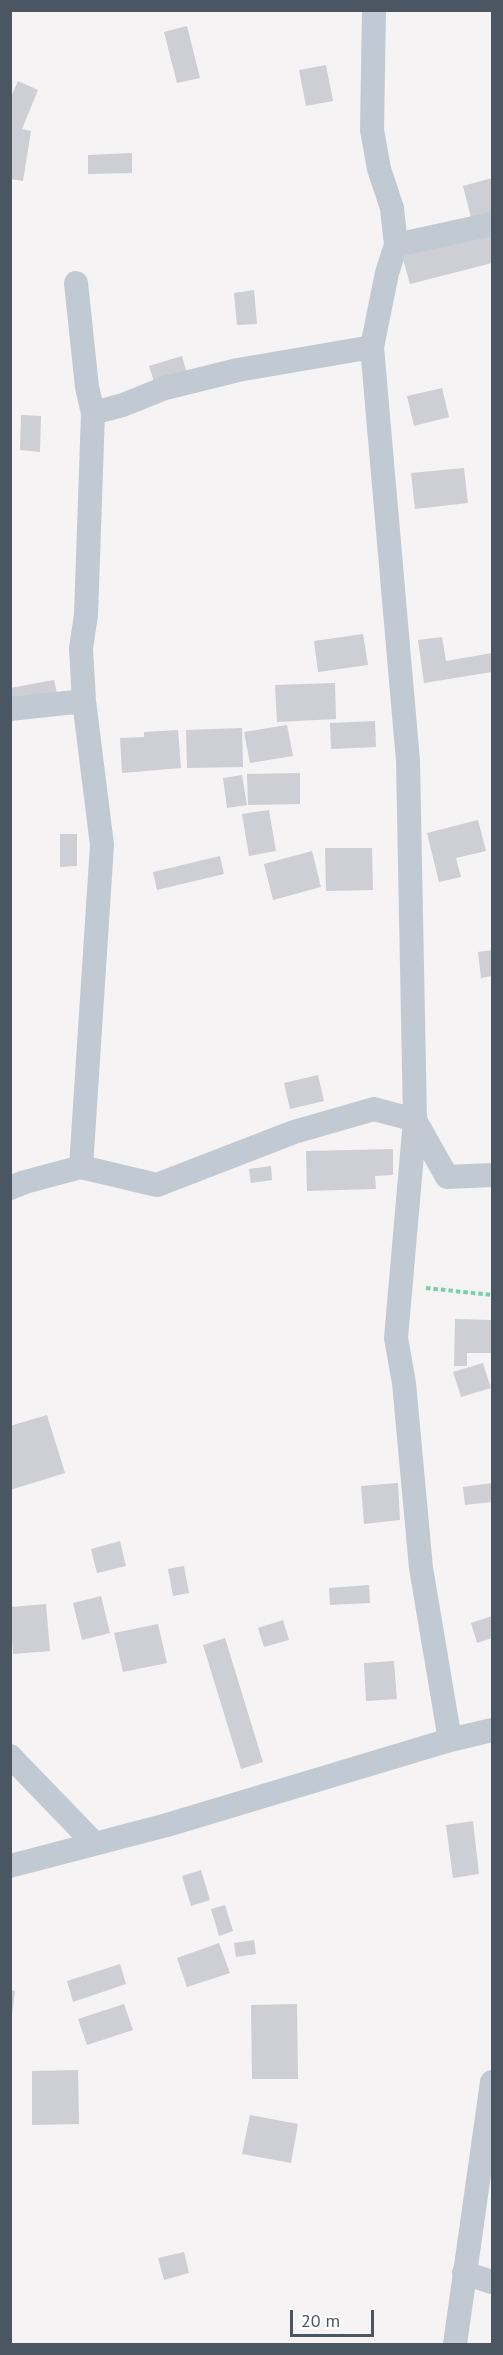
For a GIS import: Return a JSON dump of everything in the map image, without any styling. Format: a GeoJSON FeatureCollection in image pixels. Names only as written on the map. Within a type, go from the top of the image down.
{"type":"FeatureCollection","features":[{"type":"Feature","properties":{"kind":"street"},"geometry":{"type":"LineString","coordinates":[[374,10],[372,130],[379,169],[392,208],[396,245],[387,273],[372,347],[408,761],[415,1120],[396,1338],[404,1383],[421,1568],[450,1740]]}},
{"type":"Feature","properties":{"kind":"street"},"geometry":{"type":"LineString","coordinates":[[396,245],[492,224]]}},
{"type":"Feature","properties":{"kind":"street"},"geometry":{"type":"LineString","coordinates":[[76,283],[87,387],[93,413],[86,615],[81,648],[84,700],[102,845],[81,1167]]}},
{"type":"Feature","properties":{"kind":"street"},"geometry":{"type":"LineString","coordinates":[[93,413],[123,405],[165,387],[261,366],[372,347]]}},
{"type":"Feature","properties":{"kind":"street"},"geometry":{"type":"LineString","coordinates":[[10,709],[84,700]]}},
{"type":"Feature","properties":{"kind":"street"},"geometry":{"type":"LineString","coordinates":[[10,1188],[81,1167],[157,1185],[294,1132],[374,1109],[415,1120],[447,1177],[492,1175]]}},
{"type":"Feature","properties":{"kind":"street"},"geometry":{"type":"LineString","coordinates":[[10,1866],[167,1826],[450,1740],[492,1730]]}},
{"type":"Feature","properties":{"kind":"street"},"geometry":{"type":"LineString","coordinates":[[10,1756],[94,1843]]}},
{"type":"Feature","properties":{"kind":"street"},"geometry":{"type":"LineString","coordinates":[[455,2344],[492,2082]]}},
{"type":"Feature","properties":{"kind":"street"},"geometry":{"type":"LineString","coordinates":[[464,2273],[492,2282]]}},
{"type":"Feature","properties":{"kind":"path"},"geometry":{"type":"LineString","coordinates":[[403,1252],[425,1288],[492,1295]]}},
{"type":"Feature","properties":{"kind":"building"},"geometry":{"type":"Polygon","coordinates":[[[187,26],[200,78],[177,83],[164,32],[187,26]]]}},
{"type":"Feature","properties":{"kind":"building"},"geometry":{"type":"Polygon","coordinates":[[[326,65],[333,101],[306,106],[299,70],[326,65]]]}},
{"type":"Feature","properties":{"kind":"building"},"geometry":{"type":"Polygon","coordinates":[[[18,81],[38,90],[22,129],[31,131],[23,181],[10,179],[10,99],[18,81]]]}},
{"type":"Feature","properties":{"kind":"building"},"geometry":{"type":"Polygon","coordinates":[[[132,153],[132,173],[88,174],[88,155],[132,153]]]}},
{"type":"Feature","properties":{"kind":"building"},"geometry":{"type":"Polygon","coordinates":[[[492,178],[492,220],[473,225],[463,186],[492,178]]]}},
{"type":"Feature","properties":{"kind":"building"},"geometry":{"type":"Polygon","coordinates":[[[492,222],[492,263],[410,284],[399,245],[492,222]]]}},
{"type":"Feature","properties":{"kind":"building"},"geometry":{"type":"Polygon","coordinates":[[[254,290],[257,324],[237,325],[234,293],[254,290]]]}},
{"type":"Feature","properties":{"kind":"building"},"geometry":{"type":"Polygon","coordinates":[[[182,356],[189,381],[157,391],[149,366],[182,356]]]}},
{"type":"Feature","properties":{"kind":"building"},"geometry":{"type":"Polygon","coordinates":[[[442,388],[449,417],[414,426],[407,396],[442,388]]]}},
{"type":"Feature","properties":{"kind":"building"},"geometry":{"type":"Polygon","coordinates":[[[21,415],[41,416],[40,452],[20,450],[21,415]]]}},
{"type":"Feature","properties":{"kind":"building"},"geometry":{"type":"Polygon","coordinates":[[[464,468],[468,503],[415,509],[411,473],[464,468]]]}},
{"type":"Feature","properties":{"kind":"building"},"geometry":{"type":"Polygon","coordinates":[[[363,634],[368,665],[318,672],[314,641],[363,634]]]}},
{"type":"Feature","properties":{"kind":"building"},"geometry":{"type":"Polygon","coordinates":[[[442,637],[446,661],[492,653],[492,672],[424,683],[418,640],[442,637]]]}},
{"type":"Feature","properties":{"kind":"building"},"geometry":{"type":"Polygon","coordinates":[[[54,680],[59,702],[10,712],[10,688],[54,680]]]}},
{"type":"Feature","properties":{"kind":"building"},"geometry":{"type":"Polygon","coordinates":[[[335,683],[336,719],[277,722],[275,685],[335,683]]]}},
{"type":"Feature","properties":{"kind":"building"},"geometry":{"type":"Polygon","coordinates":[[[375,721],[376,747],[331,749],[330,723],[375,721]]]}},
{"type":"Feature","properties":{"kind":"building"},"geometry":{"type":"Polygon","coordinates":[[[287,725],[293,756],[250,763],[244,732],[287,725]]]}},
{"type":"Feature","properties":{"kind":"building"},"geometry":{"type":"Polygon","coordinates":[[[242,728],[243,767],[187,768],[186,730],[242,728]]]}},
{"type":"Feature","properties":{"kind":"building"},"geometry":{"type":"Polygon","coordinates":[[[178,730],[181,768],[122,773],[120,738],[144,737],[144,732],[178,730]]]}},
{"type":"Feature","properties":{"kind":"building"},"geometry":{"type":"Polygon","coordinates":[[[300,773],[300,804],[248,805],[247,774],[300,773]]]}},
{"type":"Feature","properties":{"kind":"building"},"geometry":{"type":"Polygon","coordinates":[[[242,775],[247,805],[227,808],[223,778],[242,775]]]}},
{"type":"Feature","properties":{"kind":"building"},"geometry":{"type":"Polygon","coordinates":[[[269,810],[276,851],[249,856],[242,814],[269,810]]]}},
{"type":"Feature","properties":{"kind":"building"},"geometry":{"type":"Polygon","coordinates":[[[478,820],[486,851],[456,858],[461,877],[439,882],[427,833],[478,820]]]}},
{"type":"Feature","properties":{"kind":"building"},"geometry":{"type":"Polygon","coordinates":[[[60,834],[77,834],[77,866],[60,867],[60,834]]]}},
{"type":"Feature","properties":{"kind":"building"},"geometry":{"type":"Polygon","coordinates":[[[325,848],[372,848],[373,890],[326,891],[325,848]]]}},
{"type":"Feature","properties":{"kind":"building"},"geometry":{"type":"Polygon","coordinates":[[[312,851],[321,887],[273,900],[264,864],[312,851]]]}},
{"type":"Feature","properties":{"kind":"building"},"geometry":{"type":"Polygon","coordinates":[[[220,856],[224,874],[157,890],[153,872],[220,856]]]}},
{"type":"Feature","properties":{"kind":"building"},"geometry":{"type":"Polygon","coordinates":[[[492,950],[492,976],[481,978],[478,952],[492,950]]]}},
{"type":"Feature","properties":{"kind":"building"},"geometry":{"type":"Polygon","coordinates":[[[318,1075],[324,1101],[290,1109],[284,1083],[318,1075]]]}},
{"type":"Feature","properties":{"kind":"building"},"geometry":{"type":"Polygon","coordinates":[[[393,1149],[393,1175],[375,1176],[376,1189],[307,1191],[306,1151],[393,1149]]]}},
{"type":"Feature","properties":{"kind":"building"},"geometry":{"type":"Polygon","coordinates":[[[271,1166],[272,1180],[251,1183],[249,1169],[271,1166]]]}},
{"type":"Feature","properties":{"kind":"building"},"geometry":{"type":"Polygon","coordinates":[[[455,1319],[492,1320],[492,1353],[467,1353],[467,1366],[454,1366],[455,1319]]]}},
{"type":"Feature","properties":{"kind":"building"},"geometry":{"type":"Polygon","coordinates":[[[483,1363],[491,1388],[461,1397],[453,1372],[483,1363]]]}},
{"type":"Feature","properties":{"kind":"building"},"geometry":{"type":"Polygon","coordinates":[[[47,1415],[65,1473],[10,1490],[10,1426],[47,1415]]]}},
{"type":"Feature","properties":{"kind":"building"},"geometry":{"type":"Polygon","coordinates":[[[398,1483],[400,1520],[364,1524],[361,1486],[398,1483]]]}},
{"type":"Feature","properties":{"kind":"building"},"geometry":{"type":"Polygon","coordinates":[[[492,1483],[492,1502],[465,1505],[463,1487],[492,1483]]]}},
{"type":"Feature","properties":{"kind":"building"},"geometry":{"type":"Polygon","coordinates":[[[120,1541],[126,1566],[97,1573],[91,1549],[120,1541]]]}},
{"type":"Feature","properties":{"kind":"building"},"geometry":{"type":"Polygon","coordinates":[[[184,1566],[189,1593],[173,1596],[168,1569],[184,1566]]]}},
{"type":"Feature","properties":{"kind":"building"},"geometry":{"type":"Polygon","coordinates":[[[369,1585],[370,1603],[330,1605],[329,1588],[369,1585]]]}},
{"type":"Feature","properties":{"kind":"building"},"geometry":{"type":"Polygon","coordinates":[[[101,1596],[110,1633],[82,1640],[73,1603],[101,1596]]]}},
{"type":"Feature","properties":{"kind":"building"},"geometry":{"type":"Polygon","coordinates":[[[46,1604],[50,1651],[13,1654],[10,1607],[46,1604]]]}},
{"type":"Feature","properties":{"kind":"building"},"geometry":{"type":"Polygon","coordinates":[[[492,1616],[492,1638],[477,1643],[471,1623],[492,1616]]]}},
{"type":"Feature","properties":{"kind":"building"},"geometry":{"type":"Polygon","coordinates":[[[283,1620],[289,1640],[264,1647],[258,1628],[283,1620]]]}},
{"type":"Feature","properties":{"kind":"building"},"geometry":{"type":"Polygon","coordinates":[[[158,1624],[167,1663],[123,1672],[114,1633],[158,1624]]]}},
{"type":"Feature","properties":{"kind":"building"},"geometry":{"type":"Polygon","coordinates":[[[225,1638],[263,1762],[241,1769],[203,1645],[225,1638]]]}},
{"type":"Feature","properties":{"kind":"building"},"geometry":{"type":"Polygon","coordinates":[[[394,1661],[397,1699],[366,1701],[364,1663],[394,1661]]]}},
{"type":"Feature","properties":{"kind":"building"},"geometry":{"type":"Polygon","coordinates":[[[473,1821],[479,1874],[453,1878],[446,1825],[473,1821]]]}},
{"type":"Feature","properties":{"kind":"building"},"geometry":{"type":"Polygon","coordinates":[[[201,1870],[210,1900],[191,1906],[182,1876],[201,1870]]]}},
{"type":"Feature","properties":{"kind":"building"},"geometry":{"type":"Polygon","coordinates":[[[225,1905],[233,1931],[219,1936],[211,1909],[225,1905]]]}},
{"type":"Feature","properties":{"kind":"building"},"geometry":{"type":"Polygon","coordinates":[[[254,1940],[256,1954],[236,1957],[234,1943],[254,1940]]]}},
{"type":"Feature","properties":{"kind":"building"},"geometry":{"type":"Polygon","coordinates":[[[219,1943],[230,1973],[187,1987],[177,1958],[219,1943]]]}},
{"type":"Feature","properties":{"kind":"building"},"geometry":{"type":"Polygon","coordinates":[[[120,1964],[126,1984],[73,2002],[67,1981],[120,1964]]]}},
{"type":"Feature","properties":{"kind":"building"},"geometry":{"type":"Polygon","coordinates":[[[10,1990],[15,1991],[12,2014],[10,2014],[10,1990]]]}},
{"type":"Feature","properties":{"kind":"building"},"geometry":{"type":"Polygon","coordinates":[[[124,2004],[133,2030],[87,2045],[78,2019],[124,2004]]]}},
{"type":"Feature","properties":{"kind":"building"},"geometry":{"type":"Polygon","coordinates":[[[297,2004],[298,2079],[252,2079],[251,2005],[297,2004]]]}},
{"type":"Feature","properties":{"kind":"building"},"geometry":{"type":"Polygon","coordinates":[[[78,2070],[79,2124],[32,2125],[32,2071],[78,2070]]]}},
{"type":"Feature","properties":{"kind":"building"},"geometry":{"type":"Polygon","coordinates":[[[250,2115],[298,2124],[291,2163],[242,2154],[250,2115]]]}},
{"type":"Feature","properties":{"kind":"building"},"geometry":{"type":"Polygon","coordinates":[[[184,2252],[189,2273],[164,2280],[158,2258],[184,2252]]]}}]}
